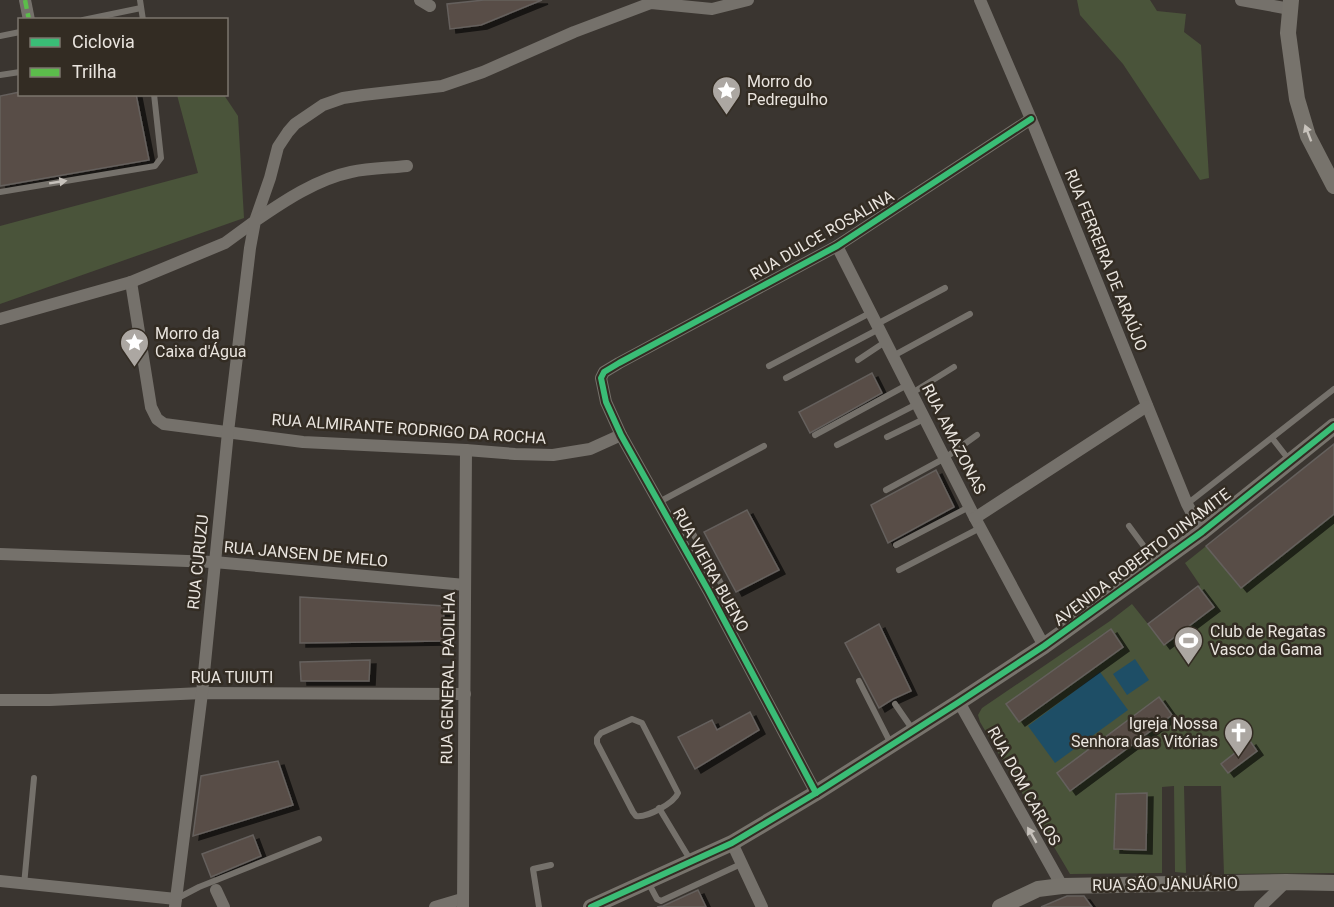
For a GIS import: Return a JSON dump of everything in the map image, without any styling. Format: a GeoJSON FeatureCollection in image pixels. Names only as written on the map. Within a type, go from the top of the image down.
{"type":"FeatureCollection","features":[{"type":"Feature","properties":{"kind":"street"},"geometry":{"type":"LineString","coordinates":[[25,0],[29,18]]}},
{"type":"Feature","properties":{"kind":"street","name":"RUA CURUZU"},"geometry":{"type":"LineString","coordinates":[[175,903],[202,693],[228,432],[250,248],[255,221],[278,147],[295,124],[323,105],[343,98],[441,86],[483,72],[574,32],[651,3],[712,9],[748,0]]}},
{"type":"Feature","properties":{"kind":"street","name":"RUA FERREIRA DE ARAÚJO"},"geometry":{"type":"LineString","coordinates":[[980,0],[1032,119],[1186,504],[1202,532]]}},
{"type":"Feature","properties":{"kind":"street"},"geometry":{"type":"LineString","coordinates":[[1241,0],[1291,5],[1288,33],[1297,99],[1308,136],[1334,186]]}},
{"type":"Feature","properties":{"kind":"street","name":"RUA DULCE ROSALINA"},"geometry":{"type":"LineString","coordinates":[[619,363],[837,246],[1032,119]]}},
{"type":"Feature","properties":{"kind":"street"},"geometry":{"type":"LineString","coordinates":[[0,319],[131,282],[225,243],[282,202],[331,177],[351,172],[407,166]]}},
{"type":"Feature","properties":{"kind":"street","name":"RUA AMAZONAS"},"geometry":{"type":"LineString","coordinates":[[837,246],[975,517],[1044,646]]}},
{"type":"Feature","properties":{"kind":"street","name":"RUA ALMIRANTE RODRIGO DA ROCHA"},"geometry":{"type":"LineString","coordinates":[[131,282],[151,407],[157,419],[164,424],[303,442],[515,454],[553,454],[590,448],[621,435]]}},
{"type":"Feature","properties":{"kind":"street","name":"RUA VIEIRA BUENO"},"geometry":{"type":"LineString","coordinates":[[619,363],[604,372],[602,378],[606,402],[621,435],[816,793]]}},
{"type":"Feature","properties":{"kind":"street"},"geometry":{"type":"LineString","coordinates":[[975,517],[1146,406]]}},
{"type":"Feature","properties":{"kind":"street","name":"AVENIDA ROBERTO DINAMITE"},"geometry":{"type":"LineString","coordinates":[[591,907],[732,843],[816,793],[959,702],[1044,646],[1202,532],[1334,426]]}},
{"type":"Feature","properties":{"kind":"street","name":"RUA GENERAL PADILHA"},"geometry":{"type":"LineString","coordinates":[[462,903],[466,450]]}},
{"type":"Feature","properties":{"kind":"street","name":"RUA JANSEN DE MELO"},"geometry":{"type":"LineString","coordinates":[[0,554],[214,562],[465,585]]}},
{"type":"Feature","properties":{"kind":"street","name":"RUA TUIUTI"},"geometry":{"type":"LineString","coordinates":[[0,700],[202,693],[465,694]]}},
{"type":"Feature","properties":{"kind":"street","name":"RUA DOM CARLOS"},"geometry":{"type":"LineString","coordinates":[[959,702],[1062,886]]}},
{"type":"Feature","properties":{"kind":"street"},"geometry":{"type":"LineString","coordinates":[[732,843],[762,907]]}},
{"type":"Feature","properties":{"kind":"street"},"geometry":{"type":"LineString","coordinates":[[0,881],[175,903]]}},
{"type":"Feature","properties":{"kind":"street"},"geometry":{"type":"LineString","coordinates":[[1260,907],[1286,882]]}},
{"type":"Feature","properties":{"kind":"street","name":"RUA SÃO JANUÁRIO"},"geometry":{"type":"LineString","coordinates":[[1000,907],[1038,889],[1062,886],[1334,883]]}},
{"type":"Feature","properties":{"kind":"street"},"geometry":{"type":"LineString","coordinates":[[216,890],[224,907]]}},
{"type":"Feature","properties":{"kind":"street"},"geometry":{"type":"LineString","coordinates":[[435,907],[462,903]]}},
{"type":"Feature","properties":{"kind":"lane"},"geometry":{"type":"LineString","coordinates":[[140,0],[143,18]]}},
{"type":"Feature","properties":{"kind":"lane"},"geometry":{"type":"LineString","coordinates":[[93,18],[141,8]]}},
{"type":"Feature","properties":{"kind":"lane"},"geometry":{"type":"LineString","coordinates":[[0,36],[18,32]]}},
{"type":"Feature","properties":{"kind":"lane"},"geometry":{"type":"LineString","coordinates":[[0,75],[18,72]]}},
{"type":"Feature","properties":{"kind":"lane"},"geometry":{"type":"LineString","coordinates":[[0,192],[155,166],[161,158],[154,96]]}},
{"type":"Feature","properties":{"kind":"lane"},"geometry":{"type":"LineString","coordinates":[[786,378],[945,288]]}},
{"type":"Feature","properties":{"kind":"lane"},"geometry":{"type":"LineString","coordinates":[[769,366],[870,313]]}},
{"type":"Feature","properties":{"kind":"lane"},"geometry":{"type":"LineString","coordinates":[[893,357],[970,314]]}},
{"type":"Feature","properties":{"kind":"lane"},"geometry":{"type":"LineString","coordinates":[[858,360],[885,342]]}},
{"type":"Feature","properties":{"kind":"lane"},"geometry":{"type":"LineString","coordinates":[[837,445],[954,367]]}},
{"type":"Feature","properties":{"kind":"lane","name":"AVENIDA ROBERTO DINAMITE"},"geometry":{"type":"LineString","coordinates":[[1186,504],[1334,389]]}},
{"type":"Feature","properties":{"kind":"lane"},"geometry":{"type":"LineString","coordinates":[[815,435],[912,394]]}},
{"type":"Feature","properties":{"kind":"lane"},"geometry":{"type":"LineString","coordinates":[[887,437],[925,419]]}},
{"type":"Feature","properties":{"kind":"lane"},"geometry":{"type":"LineString","coordinates":[[886,490],[945,458],[976,435]]}},
{"type":"Feature","properties":{"kind":"lane"},"geometry":{"type":"LineString","coordinates":[[1272,438],[1290,461]]}},
{"type":"Feature","properties":{"kind":"lane"},"geometry":{"type":"LineString","coordinates":[[659,502],[764,446]]}},
{"type":"Feature","properties":{"kind":"lane"},"geometry":{"type":"LineString","coordinates":[[896,545],[975,517]]}},
{"type":"Feature","properties":{"kind":"lane"},"geometry":{"type":"LineString","coordinates":[[899,570],[975,517]]}},
{"type":"Feature","properties":{"kind":"lane"},"geometry":{"type":"LineString","coordinates":[[1129,525],[1157,565]]}},
{"type":"Feature","properties":{"kind":"lane"},"geometry":{"type":"LineString","coordinates":[[692,532],[710,561],[742,623]]}},
{"type":"Feature","properties":{"kind":"lane"},"geometry":{"type":"LineString","coordinates":[[696,569],[710,561]]}},
{"type":"Feature","properties":{"kind":"lane"},"geometry":{"type":"LineString","coordinates":[[859,681],[892,745]]}},
{"type":"Feature","properties":{"kind":"lane"},"geometry":{"type":"LineString","coordinates":[[895,704],[914,731]]}},
{"type":"Feature","properties":{"kind":"lane"},"geometry":{"type":"LineString","coordinates":[[632,719],[642,723],[678,793],[673,800],[659,808],[643,817],[636,816],[597,743],[597,738],[601,734],[632,719]]}},
{"type":"Feature","properties":{"kind":"lane"},"geometry":{"type":"LineString","coordinates":[[24,885],[34,778]]}},
{"type":"Feature","properties":{"kind":"lane"},"geometry":{"type":"LineString","coordinates":[[659,808],[691,862]]}},
{"type":"Feature","properties":{"kind":"lane"},"geometry":{"type":"LineString","coordinates":[[175,903],[199,887],[319,839]]}},
{"type":"Feature","properties":{"kind":"lane"},"geometry":{"type":"LineString","coordinates":[[648,881],[657,899],[661,901],[741,864]]}},
{"type":"Feature","properties":{"kind":"lane"},"geometry":{"type":"LineString","coordinates":[[539,907],[533,869],[551,865]]}},
{"type":"Feature","properties":{"kind":"green space"},"geometry":{"type":"Polygon","coordinates":[[[1077,0],[1150,0],[1157,11],[1186,14],[1184,32],[1201,45],[1209,178],[1200,180],[1123,64],[1080,15],[1077,0]]]}},
{"type":"Feature","properties":{"kind":"green space"},"geometry":{"type":"Polygon","coordinates":[[[177,96],[225,96],[238,116],[244,218],[0,304],[0,226],[198,173],[177,96]]]}},
{"type":"Feature","properties":{"kind":"green space","name":"Club de Regatas Vasco da Gama"},"geometry":{"type":"Polygon","coordinates":[[[1334,444],[1334,873],[1224,874],[1221,786],[1184,786],[1186,873],[1175,872],[1174,786],[1162,787],[1162,873],[1070,874],[980,722],[978,715],[982,708],[1132,604],[1148,624],[1200,585],[1185,563],[1334,444]]]}},
{"type":"Feature","properties":{"kind":"water"},"geometry":{"type":"Polygon","coordinates":[[[1135,659],[1149,680],[1127,695],[1113,674],[1135,659]]]}},
{"type":"Feature","properties":{"kind":"water"},"geometry":{"type":"Polygon","coordinates":[[[1100,672],[1128,710],[1055,763],[1028,726],[1100,672]]]}},
{"type":"Feature","properties":{"kind":"building"},"geometry":{"type":"Polygon","coordinates":[[[484,0],[542,0],[481,25],[450,29],[447,4],[484,0]]]}},
{"type":"Feature","properties":{"kind":"building"},"geometry":{"type":"Polygon","coordinates":[[[18,92],[18,96],[136,96],[149,160],[0,186],[0,96],[18,92]]]}},
{"type":"Feature","properties":{"kind":"building"},"geometry":{"type":"Polygon","coordinates":[[[872,373],[882,393],[810,433],[799,412],[872,373]]]}},
{"type":"Feature","properties":{"kind":"building"},"geometry":{"type":"Polygon","coordinates":[[[1334,444],[1334,514],[1241,588],[1206,546],[1334,444]]]}},
{"type":"Feature","properties":{"kind":"building"},"geometry":{"type":"Polygon","coordinates":[[[936,470],[954,507],[888,543],[871,505],[936,470]]]}},
{"type":"Feature","properties":{"kind":"building"},"geometry":{"type":"Polygon","coordinates":[[[747,510],[779,570],[736,592],[704,532],[747,510]]]}},
{"type":"Feature","properties":{"kind":"building"},"geometry":{"type":"Polygon","coordinates":[[[1198,586],[1214,607],[1164,645],[1148,624],[1198,586]]]}},
{"type":"Feature","properties":{"kind":"building"},"geometry":{"type":"Polygon","coordinates":[[[300,597],[444,606],[443,641],[300,643],[300,597]]]}},
{"type":"Feature","properties":{"kind":"building"},"geometry":{"type":"Polygon","coordinates":[[[879,624],[911,691],[879,708],[845,643],[879,624]]]}},
{"type":"Feature","properties":{"kind":"building"},"geometry":{"type":"Polygon","coordinates":[[[1111,629],[1123,647],[1019,722],[1006,704],[1111,629]]]}},
{"type":"Feature","properties":{"kind":"building"},"geometry":{"type":"Polygon","coordinates":[[[370,660],[369,681],[301,681],[300,662],[370,660]]]}},
{"type":"Feature","properties":{"kind":"building"},"geometry":{"type":"Polygon","coordinates":[[[1159,697],[1172,715],[1070,791],[1057,773],[1159,697]]]}},
{"type":"Feature","properties":{"kind":"building"},"geometry":{"type":"Polygon","coordinates":[[[750,712],[759,730],[695,769],[678,737],[712,720],[717,730],[750,712]]]}},
{"type":"Feature","properties":{"kind":"building","name":"Igreja Nossa Senhora das Vitórias"},"geometry":{"type":"Polygon","coordinates":[[[1250,741],[1257,751],[1228,773],[1221,764],[1250,741]]]}},
{"type":"Feature","properties":{"kind":"building"},"geometry":{"type":"Polygon","coordinates":[[[278,761],[293,805],[193,836],[201,776],[278,761]]]}},
{"type":"Feature","properties":{"kind":"building"},"geometry":{"type":"Polygon","coordinates":[[[1147,793],[1146,850],[1114,849],[1116,794],[1147,793]]]}},
{"type":"Feature","properties":{"kind":"building"},"geometry":{"type":"Polygon","coordinates":[[[253,835],[261,856],[211,877],[202,854],[253,835]]]}},
{"type":"Feature","properties":{"kind":"building"},"geometry":{"type":"Polygon","coordinates":[[[698,890],[706,907],[657,907],[663,906],[698,890]]]}},
{"type":"Feature","properties":{"kind":"building"},"geometry":{"type":"Polygon","coordinates":[[[1067,896],[1084,896],[1092,907],[1041,907],[1067,896]]]}},
{"type":"Feature","properties":{"kind":"marked path"},"geometry":{"type":"LineString","coordinates":[[25,0],[29,18]]}},
{"type":"Feature","properties":{"kind":"cycle path"},"geometry":{"type":"LineString","coordinates":[[816,793],[708,590],[621,435],[606,402],[601,378],[604,372],[619,363],[837,246],[1031,119]]}},
{"type":"Feature","properties":{"kind":"cycle path"},"geometry":{"type":"LineString","coordinates":[[591,907],[732,843],[816,793],[959,702],[1044,646],[1202,532],[1334,426]]}},
{"type":"Feature","properties":{"kind":"place","name":"Morro do Pedregulho"},"geometry":{"type":"Point","coordinates":[726,116]}},
{"type":"Feature","properties":{"kind":"place","name":"Morro da Caixa d'Água"},"geometry":{"type":"Point","coordinates":[134,368]}},
{"type":"Feature","properties":{"kind":"place","name":"Club de Regatas Vasco da Gama"},"geometry":{"type":"Point","coordinates":[1189,666]}},
{"type":"Feature","properties":{"kind":"place","name":"Igreja Nossa Senhora das Vitórias"},"geometry":{"type":"Point","coordinates":[1239,758]}}]}
